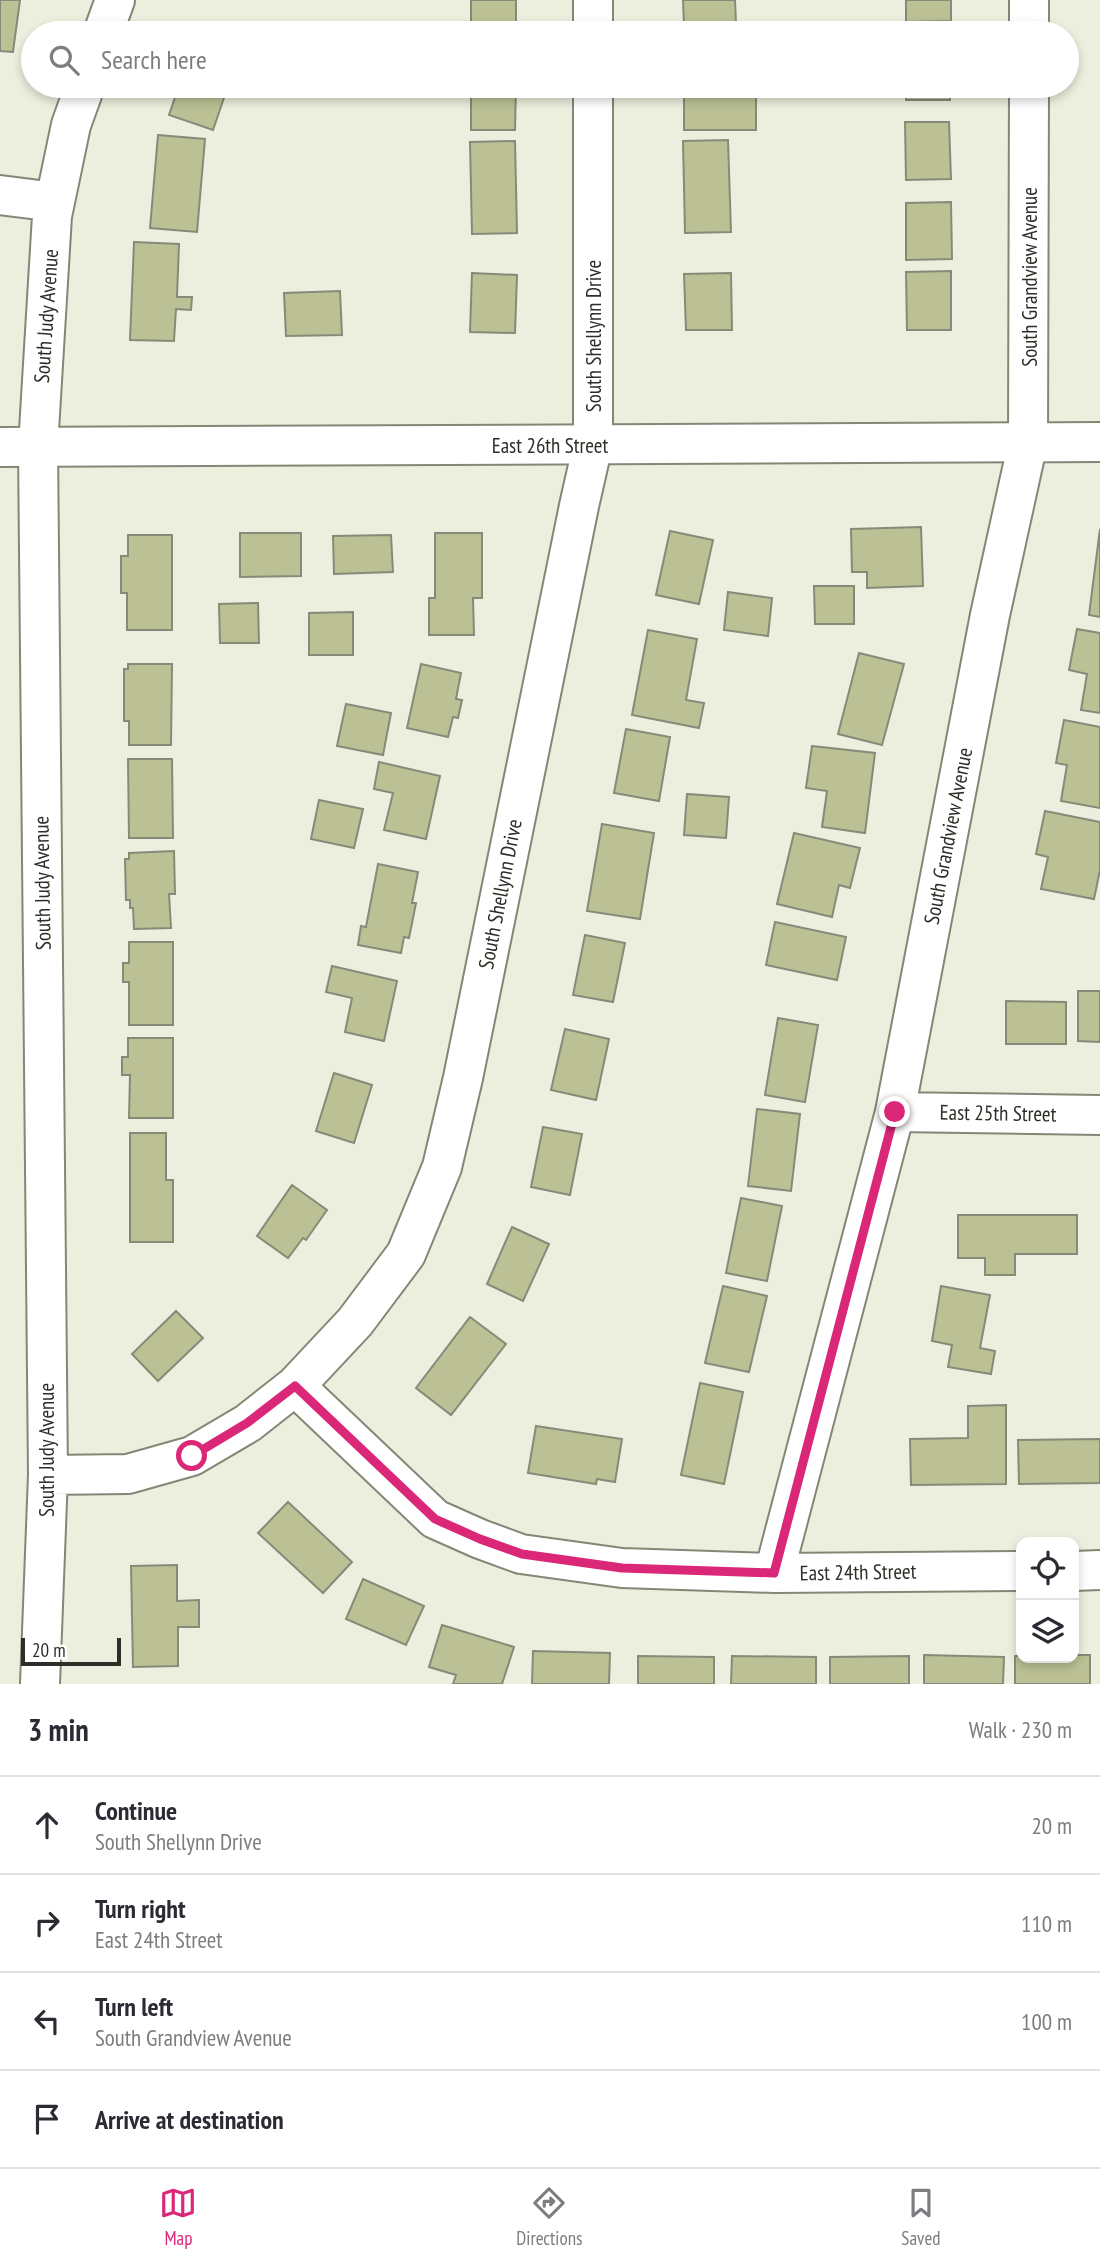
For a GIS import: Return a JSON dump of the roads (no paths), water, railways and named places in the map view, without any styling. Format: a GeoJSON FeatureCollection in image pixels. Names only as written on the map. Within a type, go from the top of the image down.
{"type":"FeatureCollection","features":[{"type":"Feature","properties":{"kind":"street"},"geometry":{"type":"LineString","coordinates":[[107,21],[115,0]]}},
{"type":"Feature","properties":{"kind":"street"},"geometry":{"type":"LineString","coordinates":[[593,0],[593,21]]}},
{"type":"Feature","properties":{"kind":"street"},"geometry":{"type":"LineString","coordinates":[[1029,0],[1029,21]]}},
{"type":"Feature","properties":{"kind":"street","name":"South Judy Avenue"},"geometry":{"type":"LineString","coordinates":[[40,1684],[48,1475],[38,447],[52,216],[71,125],[81,98]]}},
{"type":"Feature","properties":{"kind":"street","name":"South Shellynn Drive"},"geometry":{"type":"LineString","coordinates":[[48,1475],[128,1474],[192,1456],[247,1423],[295,1386],[355,1322],[405,1254],[442,1167],[463,1078],[593,444],[593,98]]}},
{"type":"Feature","properties":{"kind":"street","name":"South Grandview Avenue"},"geometry":{"type":"LineString","coordinates":[[774,1573],[895,1112],[990,615],[1028,442],[1029,98]]}},
{"type":"Feature","properties":{"kind":"street"},"geometry":{"type":"LineString","coordinates":[[0,195],[55,202]]}},
{"type":"Feature","properties":{"kind":"street","name":"East 26th Street"},"geometry":{"type":"LineString","coordinates":[[0,447],[1100,442]]}},
{"type":"Feature","properties":{"kind":"street","name":"East 25th Street"},"geometry":{"type":"LineString","coordinates":[[895,1112],[1100,1115]]}},
{"type":"Feature","properties":{"kind":"street","name":"East 24th Street"},"geometry":{"type":"LineString","coordinates":[[295,1386],[435,1519],[522,1554],[622,1568],[774,1573],[1016,1571]]}},
{"type":"Feature","properties":{"kind":"street"},"geometry":{"type":"LineString","coordinates":[[1079,1570],[1100,1570]]}}]}
